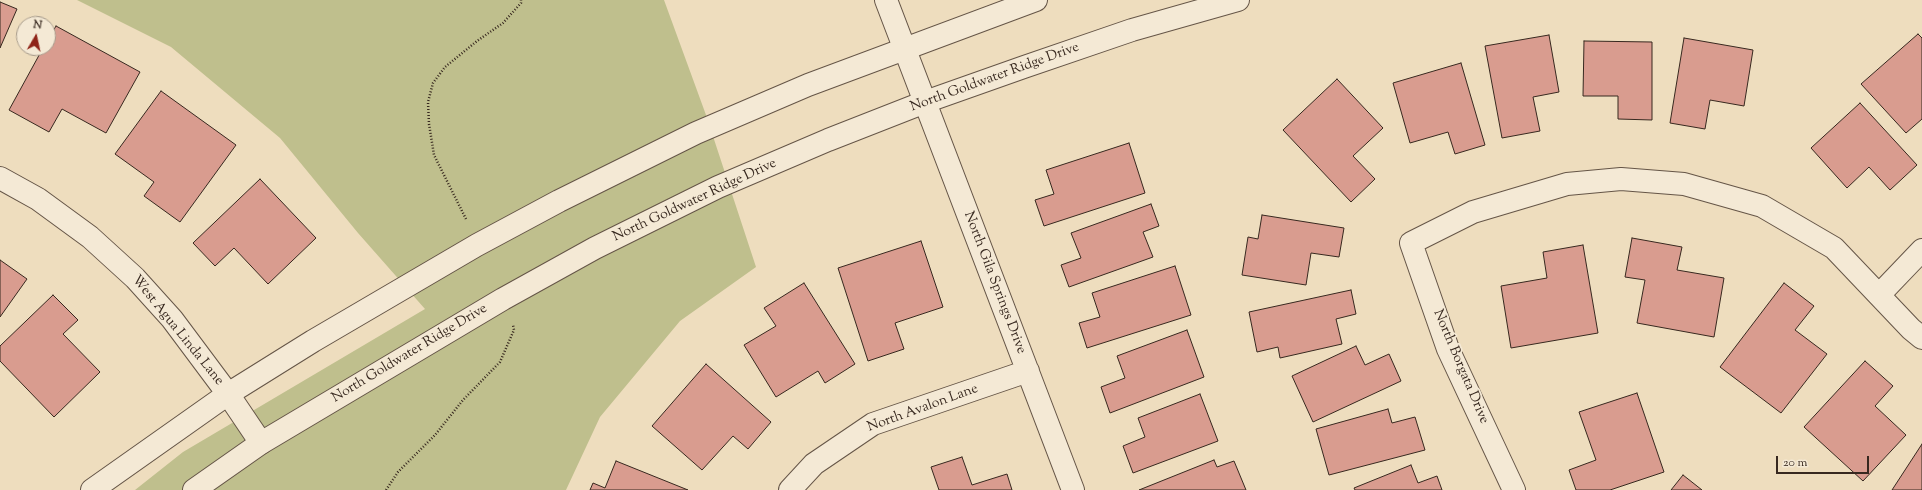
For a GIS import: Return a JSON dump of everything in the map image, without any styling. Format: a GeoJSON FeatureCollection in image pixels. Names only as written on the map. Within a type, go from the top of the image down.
{"type":"FeatureCollection","features":[{"type":"Feature","properties":{"kind":"street","name":"North Gila Springs Drive"},"geometry":{"type":"LineString","coordinates":[[886,0],[1073,490]]}},
{"type":"Feature","properties":{"kind":"street"},"geometry":{"type":"LineString","coordinates":[[92,490],[228,394],[313,341],[477,244],[603,178],[696,133],[808,84],[905,50],[1036,0]]}},
{"type":"Feature","properties":{"kind":"street","name":"North Goldwater Ridge Drive"},"geometry":{"type":"LineString","coordinates":[[194,490],[261,443],[496,303],[595,248],[718,187],[828,140],[925,102],[1132,30],[1238,0]]}},
{"type":"Feature","properties":{"kind":"street","name":"West Agua Linda Lane"},"geometry":{"type":"LineString","coordinates":[[0,178],[38,199],[90,238],[135,278],[172,319],[228,394],[261,443]]}},
{"type":"Feature","properties":{"kind":"street","name":"North Borgata Drive"},"geometry":{"type":"LineString","coordinates":[[1514,490],[1448,349],[1411,243],[1473,212],[1568,184],[1621,179],[1684,184],[1762,206],[1834,248],[1879,295]]}},
{"type":"Feature","properties":{"kind":"street"},"geometry":{"type":"LineString","coordinates":[[1922,250],[1879,295],[1922,338]]}},
{"type":"Feature","properties":{"kind":"street","name":"North Avalon Lane"},"geometry":{"type":"LineString","coordinates":[[790,490],[814,464],[873,424],[1028,371]]}},
{"type":"Feature","properties":{"kind":"path"},"geometry":{"type":"LineString","coordinates":[[467,223],[434,155],[429,124],[428,102],[433,83],[445,67],[477,41],[504,23],[521,4],[521,0]]}},
{"type":"Feature","properties":{"kind":"path"},"geometry":{"type":"LineString","coordinates":[[386,490],[398,472],[435,435],[463,400],[500,362],[514,330],[512,318]]}},
{"type":"Feature","properties":{"kind":"green space"},"geometry":{"type":"Polygon","coordinates":[[[77,0],[664,0],[706,115],[756,267],[680,321],[600,417],[566,490],[135,490],[183,452],[425,309],[358,233],[280,138],[171,47],[77,0]]]}},
{"type":"Feature","properties":{"kind":"building"},"geometry":{"type":"Polygon","coordinates":[[[0,2],[17,9],[0,48],[0,2]]]}},
{"type":"Feature","properties":{"kind":"building"},"geometry":{"type":"Polygon","coordinates":[[[56,26],[140,72],[106,133],[62,109],[49,132],[9,110],[39,56],[56,56],[56,26]]]}},
{"type":"Feature","properties":{"kind":"building"},"geometry":{"type":"Polygon","coordinates":[[[1918,34],[1922,38],[1922,119],[1906,133],[1861,84],[1918,34]]]}},
{"type":"Feature","properties":{"kind":"building"},"geometry":{"type":"Polygon","coordinates":[[[1549,35],[1559,92],[1533,97],[1540,131],[1502,138],[1485,46],[1549,35]]]}},
{"type":"Feature","properties":{"kind":"building"},"geometry":{"type":"Polygon","coordinates":[[[1684,38],[1753,50],[1744,106],[1710,100],[1705,129],[1670,123],[1684,38]]]}},
{"type":"Feature","properties":{"kind":"building"},"geometry":{"type":"Polygon","coordinates":[[[1584,41],[1652,42],[1652,120],[1618,119],[1618,96],[1583,96],[1584,41]]]}},
{"type":"Feature","properties":{"kind":"building"},"geometry":{"type":"Polygon","coordinates":[[[1461,63],[1485,145],[1455,154],[1448,132],[1410,143],[1393,83],[1461,63]]]}},
{"type":"Feature","properties":{"kind":"building"},"geometry":{"type":"Polygon","coordinates":[[[1337,79],[1383,128],[1353,156],[1375,179],[1351,202],[1283,130],[1337,79]]]}},
{"type":"Feature","properties":{"kind":"building"},"geometry":{"type":"Polygon","coordinates":[[[161,91],[236,145],[180,222],[144,196],[154,182],[115,154],[161,91]]]}},
{"type":"Feature","properties":{"kind":"building"},"geometry":{"type":"Polygon","coordinates":[[[1860,103],[1917,165],[1890,190],[1869,167],[1847,188],[1811,148],[1860,103]]]}},
{"type":"Feature","properties":{"kind":"building"},"geometry":{"type":"Polygon","coordinates":[[[1129,143],[1145,193],[1044,226],[1035,200],[1054,194],[1046,170],[1129,143]]]}},
{"type":"Feature","properties":{"kind":"building"},"geometry":{"type":"Polygon","coordinates":[[[260,179],[316,238],[268,284],[234,248],[215,266],[193,243],[260,179]]]}},
{"type":"Feature","properties":{"kind":"building"},"geometry":{"type":"Polygon","coordinates":[[[1151,204],[1159,226],[1143,232],[1153,257],[1069,287],[1061,265],[1081,258],[1071,233],[1151,204]]]}},
{"type":"Feature","properties":{"kind":"building"},"geometry":{"type":"Polygon","coordinates":[[[1262,215],[1344,228],[1339,257],[1311,253],[1306,285],[1242,275],[1248,237],[1258,239],[1262,215]]]}},
{"type":"Feature","properties":{"kind":"building"},"geometry":{"type":"Polygon","coordinates":[[[1632,238],[1682,247],[1677,270],[1724,278],[1714,337],[1637,323],[1645,280],[1625,277],[1632,238]]]}},
{"type":"Feature","properties":{"kind":"building"},"geometry":{"type":"Polygon","coordinates":[[[921,241],[943,307],[895,323],[904,349],[868,361],[838,268],[921,241]]]}},
{"type":"Feature","properties":{"kind":"building"},"geometry":{"type":"Polygon","coordinates":[[[1583,245],[1598,333],[1511,348],[1501,286],[1547,278],[1543,252],[1583,245]]]}},
{"type":"Feature","properties":{"kind":"building"},"geometry":{"type":"Polygon","coordinates":[[[0,260],[27,279],[0,317],[0,260]]]}},
{"type":"Feature","properties":{"kind":"building"},"geometry":{"type":"Polygon","coordinates":[[[1175,266],[1191,315],[1087,348],[1079,323],[1100,317],[1092,293],[1175,266]]]}},
{"type":"Feature","properties":{"kind":"building"},"geometry":{"type":"Polygon","coordinates":[[[804,283],[855,364],[825,383],[818,371],[776,397],[744,345],[776,326],[764,308],[804,283]]]}},
{"type":"Feature","properties":{"kind":"building"},"geometry":{"type":"Polygon","coordinates":[[[1784,283],[1814,306],[1795,330],[1827,354],[1781,413],[1720,367],[1784,283]]]}},
{"type":"Feature","properties":{"kind":"building"},"geometry":{"type":"Polygon","coordinates":[[[1351,290],[1356,314],[1336,319],[1342,344],[1280,358],[1278,347],[1257,352],[1249,312],[1351,290]]]}},
{"type":"Feature","properties":{"kind":"building"},"geometry":{"type":"Polygon","coordinates":[[[53,295],[78,320],[63,334],[100,372],[54,417],[0,361],[0,346],[53,295]]]}},
{"type":"Feature","properties":{"kind":"building"},"geometry":{"type":"Polygon","coordinates":[[[1187,330],[1204,377],[1110,413],[1101,387],[1125,378],[1117,356],[1187,330]]]}},
{"type":"Feature","properties":{"kind":"building"},"geometry":{"type":"Polygon","coordinates":[[[1356,346],[1365,365],[1389,354],[1401,381],[1313,422],[1292,376],[1356,346]]]}},
{"type":"Feature","properties":{"kind":"building"},"geometry":{"type":"Polygon","coordinates":[[[1865,361],[1893,386],[1875,406],[1906,435],[1863,481],[1804,427],[1865,361]]]}},
{"type":"Feature","properties":{"kind":"building"},"geometry":{"type":"Polygon","coordinates":[[[706,364],[771,422],[748,449],[733,436],[702,470],[652,426],[706,364]]]}},
{"type":"Feature","properties":{"kind":"building"},"geometry":{"type":"Polygon","coordinates":[[[1637,393],[1664,472],[1610,490],[1576,490],[1569,470],[1596,460],[1579,412],[1637,393]]]}},
{"type":"Feature","properties":{"kind":"building"},"geometry":{"type":"Polygon","coordinates":[[[1200,394],[1218,441],[1133,473],[1123,446],[1145,437],[1138,418],[1200,394]]]}},
{"type":"Feature","properties":{"kind":"building"},"geometry":{"type":"Polygon","coordinates":[[[1388,409],[1392,423],[1415,417],[1425,450],[1329,475],[1316,429],[1388,409]]]}},
{"type":"Feature","properties":{"kind":"building"},"geometry":{"type":"Polygon","coordinates":[[[1922,444],[1922,490],[1892,490],[1922,444]]]}},
{"type":"Feature","properties":{"kind":"building"},"geometry":{"type":"Polygon","coordinates":[[[962,457],[972,485],[1007,474],[1012,490],[939,490],[931,467],[962,457]]]}},
{"type":"Feature","properties":{"kind":"building"},"geometry":{"type":"Polygon","coordinates":[[[1214,460],[1217,467],[1234,461],[1246,490],[1139,490],[1214,460]]]}},
{"type":"Feature","properties":{"kind":"building"},"geometry":{"type":"Polygon","coordinates":[[[616,461],[688,490],[590,490],[593,483],[605,488],[616,461]]]}},
{"type":"Feature","properties":{"kind":"building"},"geometry":{"type":"Polygon","coordinates":[[[1411,465],[1418,483],[1437,476],[1442,490],[1355,490],[1354,488],[1411,465]]]}},
{"type":"Feature","properties":{"kind":"building"},"geometry":{"type":"Polygon","coordinates":[[[1683,475],[1702,490],[1671,490],[1683,475]]]}}]}
